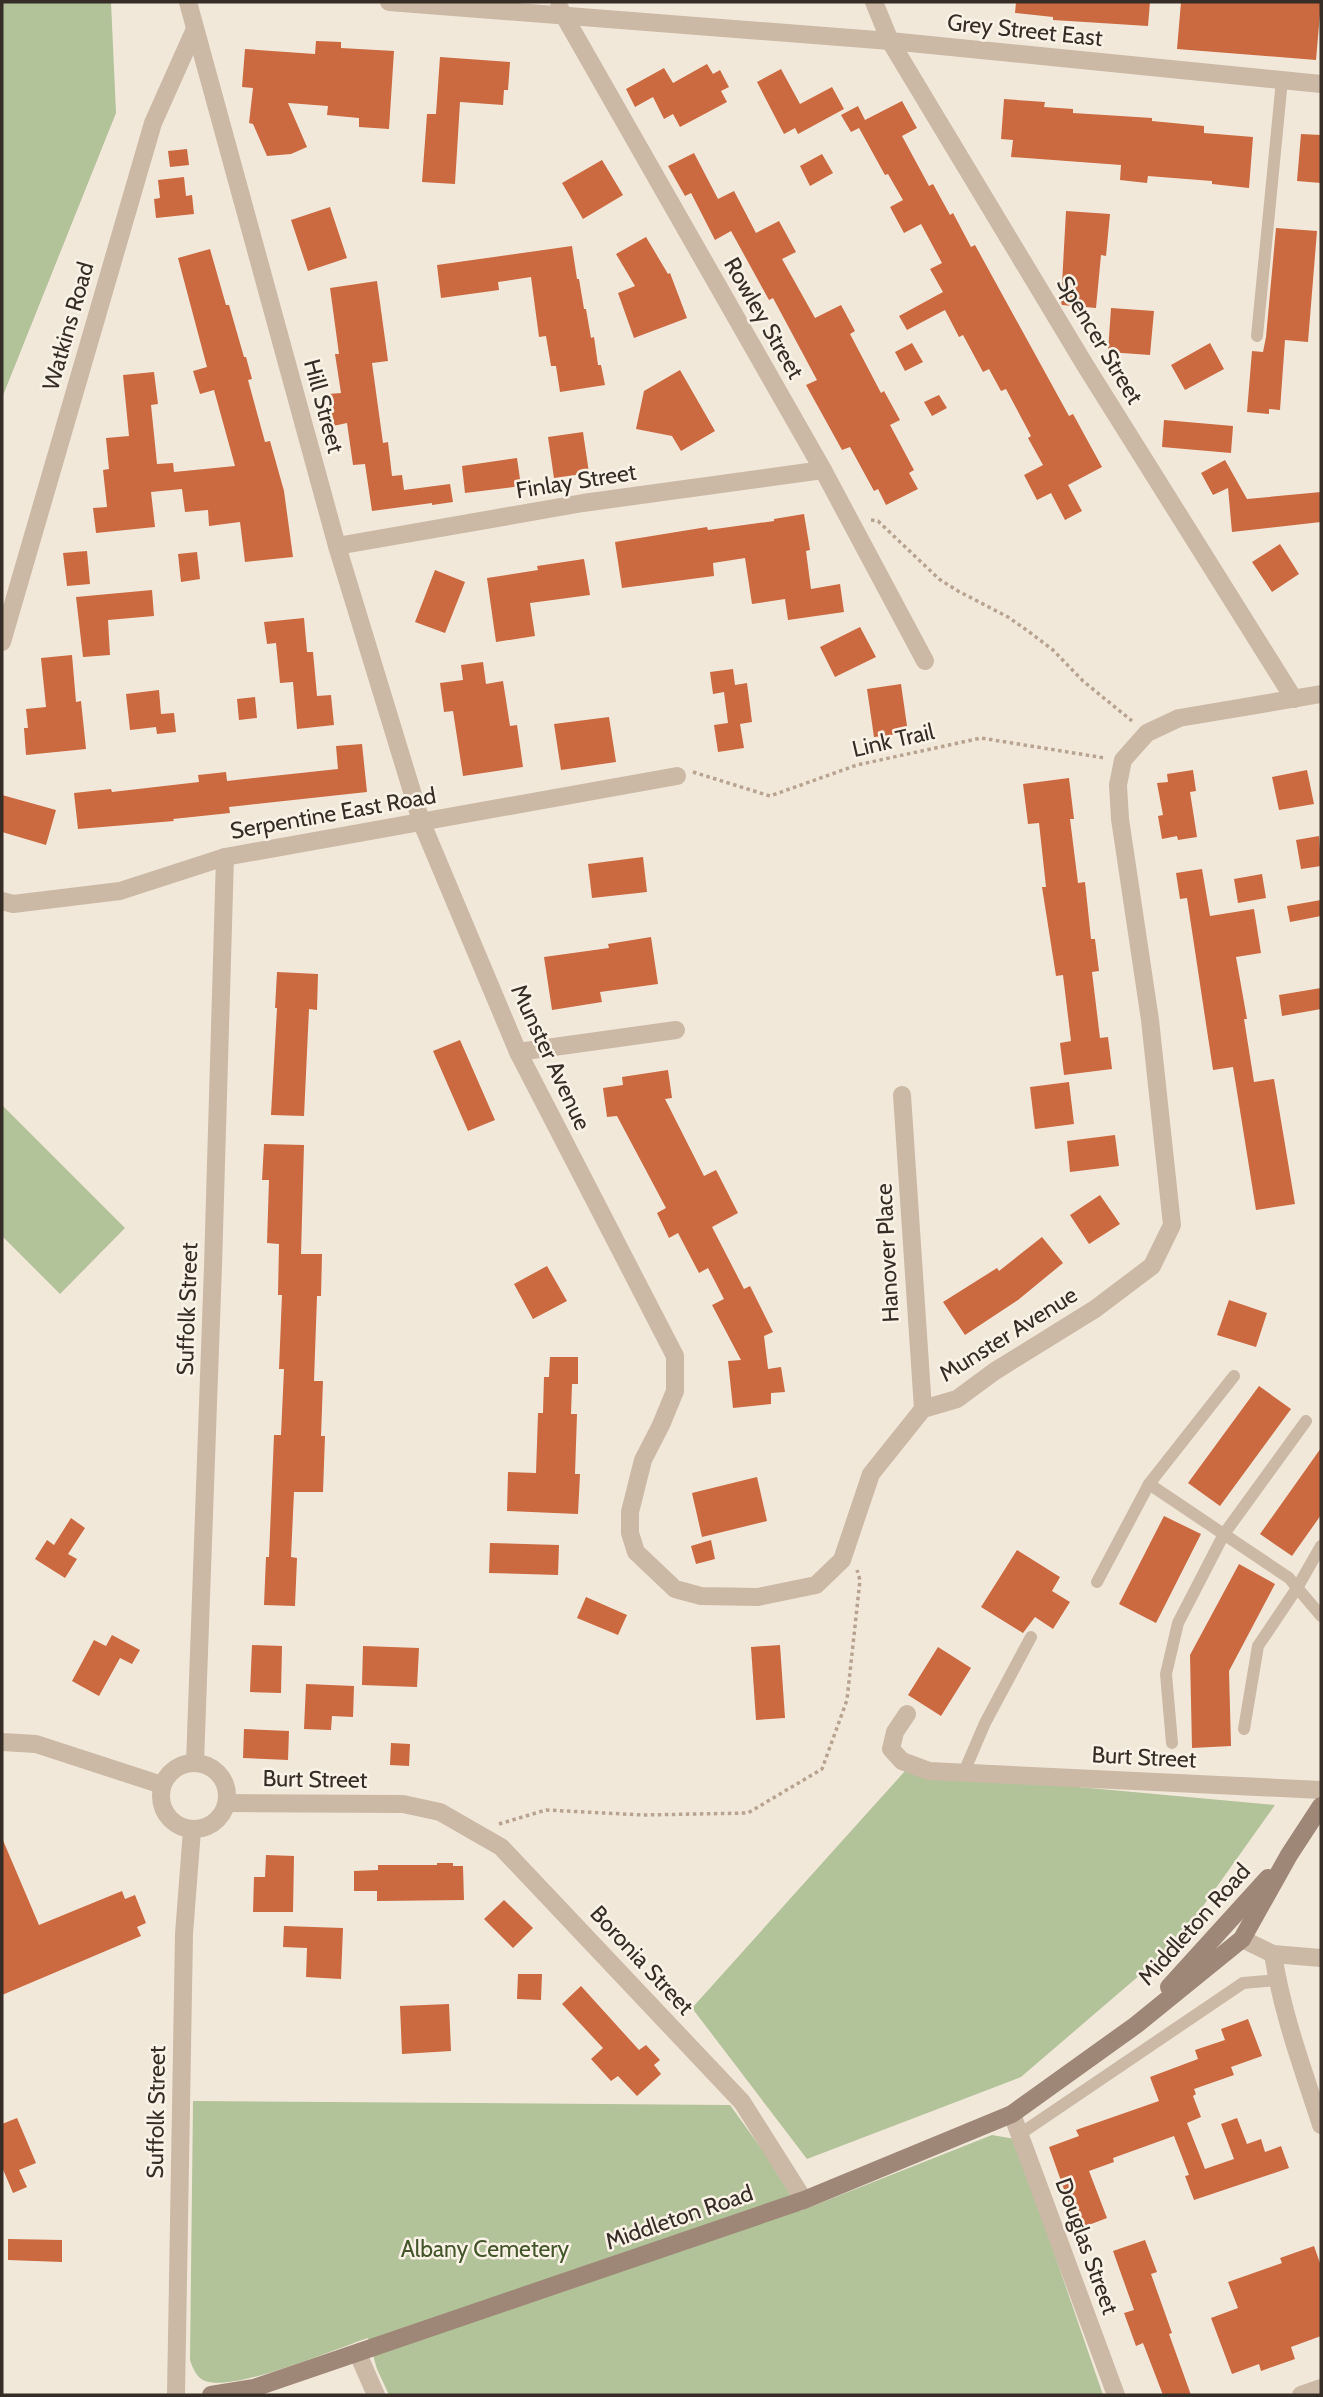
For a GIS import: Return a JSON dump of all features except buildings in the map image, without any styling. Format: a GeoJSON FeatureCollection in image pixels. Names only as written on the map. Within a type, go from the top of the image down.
{"type":"FeatureCollection","features":[{"type":"Feature","properties":{"kind":"main road","name":"Middleton Road"},"geometry":{"type":"LineString","coordinates":[[211,2395],[254,2388],[358,2354],[804,2200],[1012,2114],[1136,2025],[1242,1939],[1289,1855],[1321,1806]]}},
{"type":"Feature","properties":{"kind":"main road","name":"Middleton Road"},"geometry":{"type":"LineString","coordinates":[[1136,2025],[1289,1855]]}},
{"type":"Feature","properties":{"kind":"street","name":"Hill Street"},"geometry":{"type":"LineString","coordinates":[[188,2],[337,546],[421,821]]}},
{"type":"Feature","properties":{"kind":"street","name":"Grey Street East"},"geometry":{"type":"LineString","coordinates":[[389,2],[560,8],[1321,84]]}},
{"type":"Feature","properties":{"kind":"street","name":"Spencer Street"},"geometry":{"type":"LineString","coordinates":[[874,2],[890,41],[1085,365],[1294,699]]}},
{"type":"Feature","properties":{"kind":"street","name":"Rowley Street"},"geometry":{"type":"LineString","coordinates":[[560,8],[823,470],[925,660]]}},
{"type":"Feature","properties":{"kind":"street","name":"Watkins Road"},"geometry":{"type":"LineString","coordinates":[[2,642],[153,123],[195,29]]}},
{"type":"Feature","properties":{"kind":"street","name":"Finlay Street"},"geometry":{"type":"LineString","coordinates":[[337,546],[583,503],[823,470]]}},
{"type":"Feature","properties":{"kind":"street"},"geometry":{"type":"LineString","coordinates":[[1123,760],[1147,733],[1179,718],[1321,694]]}},
{"type":"Feature","properties":{"kind":"street","name":"Munster Avenue"},"geometry":{"type":"LineString","coordinates":[[421,821],[518,1052],[675,1356],[675,1391],[643,1460],[630,1512],[631,1534],[636,1552],[675,1589],[701,1597],[758,1597],[816,1585],[842,1560],[871,1474],[923,1409],[957,1399],[995,1371],[1095,1309],[1152,1266],[1172,1225],[1150,1020],[1120,819],[1118,785],[1123,760]]}},
{"type":"Feature","properties":{"kind":"street","name":"Serpentine East Road"},"geometry":{"type":"LineString","coordinates":[[2,901],[13,904],[120,891],[225,857],[677,776]]}},
{"type":"Feature","properties":{"kind":"street","name":"Suffolk Street"},"geometry":{"type":"LineString","coordinates":[[195,1763],[214,1266],[225,857]]}},
{"type":"Feature","properties":{"kind":"street"},"geometry":{"type":"LineString","coordinates":[[518,1052],[676,1030]]}},
{"type":"Feature","properties":{"kind":"street","name":"Hanover Place"},"geometry":{"type":"LineString","coordinates":[[902,1095],[923,1409]]}},
{"type":"Feature","properties":{"kind":"street","name":"Burt Street"},"geometry":{"type":"LineString","coordinates":[[908,1714],[895,1732],[891,1749],[902,1761],[929,1771],[1321,1790]]}},
{"type":"Feature","properties":{"kind":"street"},"geometry":{"type":"LineString","coordinates":[[2,1742],[36,1744],[162,1785]]}},
{"type":"Feature","properties":{"kind":"street"},"geometry":{"type":"LineString","coordinates":[[195,1763],[216,1771],[227,1791],[227,1803],[211,1826],[192,1830],[173,1823],[166,1815],[160,1796],[162,1785],[174,1769],[195,1763]]}},
{"type":"Feature","properties":{"kind":"street","name":"Burt Street"},"geometry":{"type":"LineString","coordinates":[[227,1803],[402,1804]]}},
{"type":"Feature","properties":{"kind":"street","name":"Boronia Street"},"geometry":{"type":"LineString","coordinates":[[402,1804],[440,1812],[501,1847],[742,2102],[804,2200]]}},
{"type":"Feature","properties":{"kind":"street","name":"Suffolk Street"},"geometry":{"type":"LineString","coordinates":[[176,2395],[184,1934],[192,1830]]}},
{"type":"Feature","properties":{"kind":"street"},"geometry":{"type":"LineString","coordinates":[[1242,1939],[1273,1954],[1321,1958]]}},
{"type":"Feature","properties":{"kind":"street"},"geometry":{"type":"LineString","coordinates":[[1273,1954],[1288,2024],[1321,2125]]}},
{"type":"Feature","properties":{"kind":"street","name":"Douglas Street"},"geometry":{"type":"LineString","coordinates":[[1012,2114],[1116,2395]]}},
{"type":"Feature","properties":{"kind":"street"},"geometry":{"type":"LineString","coordinates":[[358,2354],[376,2395]]}},
{"type":"Feature","properties":{"kind":"street"},"geometry":{"type":"LineString","coordinates":[[1301,2395],[1321,2388]]}},
{"type":"Feature","properties":{"kind":"lane"},"geometry":{"type":"LineString","coordinates":[[1257,336],[1282,80]]}},
{"type":"Feature","properties":{"kind":"lane"},"geometry":{"type":"LineString","coordinates":[[1097,1582],[1149,1484],[1234,1376]]}},
{"type":"Feature","properties":{"kind":"lane"},"geometry":{"type":"LineString","coordinates":[[1172,1743],[1166,1675],[1178,1623],[1224,1534],[1306,1420]]}},
{"type":"Feature","properties":{"kind":"lane"},"geometry":{"type":"LineString","coordinates":[[1149,1484],[1289,1578],[1321,1616]]}},
{"type":"Feature","properties":{"kind":"lane"},"geometry":{"type":"LineString","coordinates":[[1244,1729],[1258,1646],[1321,1546]]}},
{"type":"Feature","properties":{"kind":"lane"},"geometry":{"type":"LineString","coordinates":[[964,1772],[985,1723],[1031,1637]]}},
{"type":"Feature","properties":{"kind":"lane"},"geometry":{"type":"LineString","coordinates":[[1020,2134],[1243,1983],[1277,1980]]}},
{"type":"Feature","properties":{"kind":"path"},"geometry":{"type":"LineString","coordinates":[[848,517],[878,521],[939,579],[958,592],[1009,617],[1028,631],[1053,650],[1083,681],[1147,733]]}},
{"type":"Feature","properties":{"kind":"path","name":"Link Trail"},"geometry":{"type":"LineString","coordinates":[[677,776],[693,772],[770,796],[857,765],[981,738],[1123,760]]}},
{"type":"Feature","properties":{"kind":"path"},"geometry":{"type":"LineString","coordinates":[[473,1831],[546,1810],[643,1815],[748,1813],[822,1769],[847,1700],[860,1580],[849,1538]]}},
{"type":"Feature","properties":{"kind":"green space"},"geometry":{"type":"Polygon","coordinates":[[[2,2],[111,2],[116,113],[2,398],[2,2]]]}},
{"type":"Feature","properties":{"kind":"green space"},"geometry":{"type":"Polygon","coordinates":[[[2,1105],[125,1228],[60,1294],[2,1236],[2,1105]]]}},
{"type":"Feature","properties":{"kind":"green space"},"geometry":{"type":"Polygon","coordinates":[[[905,1771],[1275,1805],[1176,1944],[1021,2077],[807,2159],[692,2008],[905,1771]]]}},
{"type":"Feature","properties":{"kind":"green space","name":"Albany Cemetery"},"geometry":{"type":"Polygon","coordinates":[[[193,2101],[730,2105],[771,2162],[800,2211],[992,2135],[1015,2139],[1103,2395],[389,2395],[377,2369],[368,2338],[261,2375],[219,2383],[205,2381],[196,2373],[190,2360],[193,2101]]]}}]}
